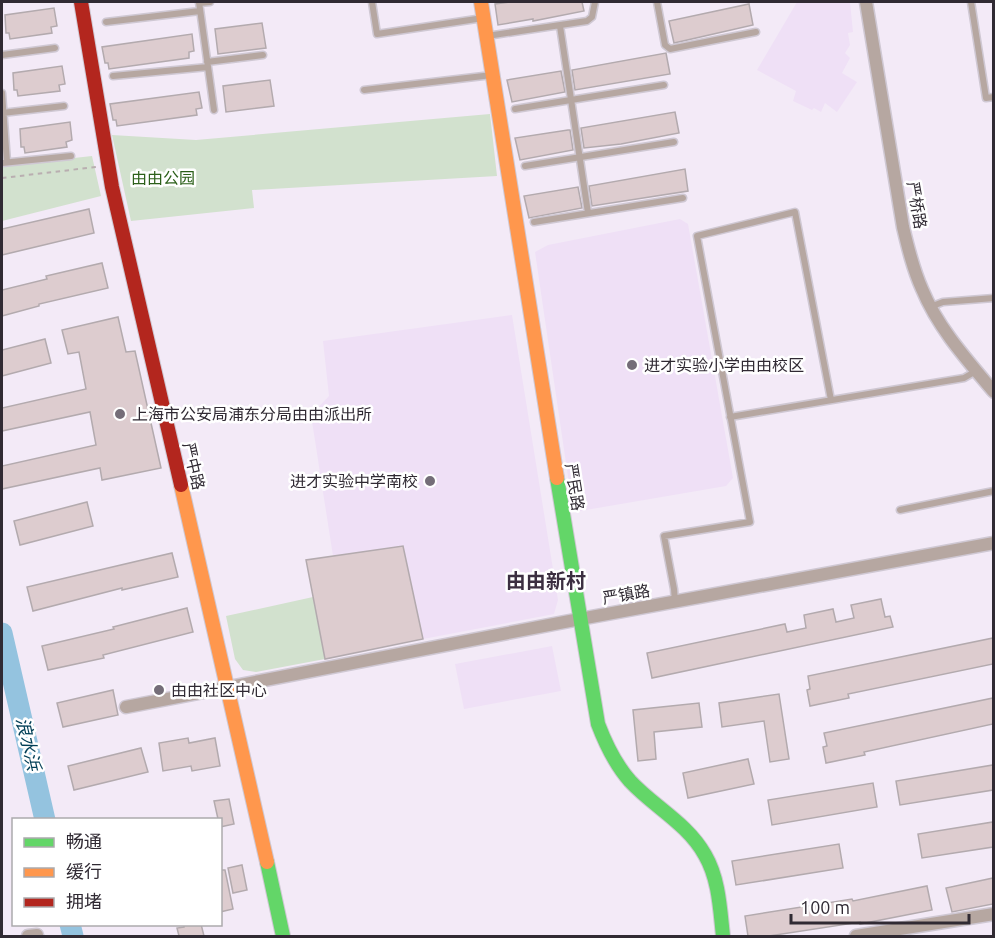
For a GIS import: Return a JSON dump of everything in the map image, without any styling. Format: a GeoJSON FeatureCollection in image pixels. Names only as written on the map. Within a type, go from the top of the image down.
{"type":"FeatureCollection","features":[{"type":"Feature","properties":{"kind":"street","name":"严中路"},"geometry":{"type":"LineString","coordinates":[[81,2],[108,165],[283,936]]}},
{"type":"Feature","properties":{"kind":"street","name":"严民路"},"geometry":{"type":"LineString","coordinates":[[481,2],[591,694],[600,732],[624,773],[636,787],[683,826],[706,857],[717,889],[723,936]]}},
{"type":"Feature","properties":{"kind":"street","name":"严桥路"},"geometry":{"type":"LineString","coordinates":[[866,2],[903,227],[911,258],[930,307],[954,344],[993,392]]}},
{"type":"Feature","properties":{"kind":"street","name":"严镇路"},"geometry":{"type":"LineString","coordinates":[[126,707],[580,619],[993,543]]}},
{"type":"Feature","properties":{"kind":"street"},"geometry":{"type":"LineString","coordinates":[[856,936],[993,914]]}},
{"type":"Feature","properties":{"kind":"lane"},"geometry":{"type":"LineString","coordinates":[[210,2],[199,2],[214,110]]}},
{"type":"Feature","properties":{"kind":"lane"},"geometry":{"type":"LineString","coordinates":[[372,2],[377,34],[484,17]]}},
{"type":"Feature","properties":{"kind":"lane"},"geometry":{"type":"LineString","coordinates":[[487,36],[589,20],[593,15],[595,2]]}},
{"type":"Feature","properties":{"kind":"lane"},"geometry":{"type":"LineString","coordinates":[[657,2],[665,45],[670,49],[756,32]]}},
{"type":"Feature","properties":{"kind":"lane"},"geometry":{"type":"LineString","coordinates":[[971,2],[986,98],[993,97]]}},
{"type":"Feature","properties":{"kind":"lane"},"geometry":{"type":"LineString","coordinates":[[106,22],[200,11]]}},
{"type":"Feature","properties":{"kind":"lane"},"geometry":{"type":"LineString","coordinates":[[560,26],[588,213]]}},
{"type":"Feature","properties":{"kind":"lane"},"geometry":{"type":"LineString","coordinates":[[2,55],[55,48]]}},
{"type":"Feature","properties":{"kind":"lane"},"geometry":{"type":"LineString","coordinates":[[113,76],[208,65],[263,55]]}},
{"type":"Feature","properties":{"kind":"lane"},"geometry":{"type":"LineString","coordinates":[[364,90],[493,75]]}},
{"type":"Feature","properties":{"kind":"lane"},"geometry":{"type":"LineString","coordinates":[[515,109],[664,85]]}},
{"type":"Feature","properties":{"kind":"lane"},"geometry":{"type":"LineString","coordinates":[[2,93],[4,162],[71,156]]}},
{"type":"Feature","properties":{"kind":"lane"},"geometry":{"type":"LineString","coordinates":[[2,113],[64,106]]}},
{"type":"Feature","properties":{"kind":"lane"},"geometry":{"type":"LineString","coordinates":[[525,166],[674,142]]}},
{"type":"Feature","properties":{"kind":"lane"},"geometry":{"type":"LineString","coordinates":[[534,222],[683,198]]}},
{"type":"Feature","properties":{"kind":"lane"},"geometry":{"type":"LineString","coordinates":[[675,603],[675,589],[664,536],[750,522],[697,236],[795,212],[831,400]]}},
{"type":"Feature","properties":{"kind":"lane"},"geometry":{"type":"LineString","coordinates":[[930,307],[943,302],[993,298]]}},
{"type":"Feature","properties":{"kind":"lane"},"geometry":{"type":"LineString","coordinates":[[730,417],[964,378],[976,371]]}},
{"type":"Feature","properties":{"kind":"lane"},"geometry":{"type":"LineString","coordinates":[[900,510],[993,491]]}},
{"type":"Feature","properties":{"kind":"path"},"geometry":{"type":"LineString","coordinates":[[2,178],[108,165]]}},
{"type":"Feature","properties":{"kind":"shaded area"},"geometry":{"type":"Polygon","coordinates":[[[797,2],[850,2],[853,32],[848,33],[850,45],[845,53],[850,58],[842,73],[857,82],[837,112],[825,103],[821,112],[793,101],[796,91],[757,70],[797,2]]]}},
{"type":"Feature","properties":{"kind":"shaded area","name":"进才实验小学由由校区"},"geometry":{"type":"Polygon","coordinates":[[[680,219],[688,224],[733,478],[726,486],[580,511],[572,504],[535,252],[548,245],[680,219]]]}},
{"type":"Feature","properties":{"kind":"shaded area","name":"进才实验中学南校"},"geometry":{"type":"Polygon","coordinates":[[[512,315],[558,600],[554,614],[423,639],[403,547],[333,556],[311,415],[329,396],[323,341],[512,315]]]}},
{"type":"Feature","properties":{"kind":"shaded area"},"geometry":{"type":"Polygon","coordinates":[[[552,646],[561,691],[464,709],[455,664],[552,646]]]}},
{"type":"Feature","properties":{"kind":"green space","name":"由由公园"},"geometry":{"type":"Polygon","coordinates":[[[490,114],[497,176],[252,190],[254,208],[131,221],[112,135],[196,140],[490,114]]]}},
{"type":"Feature","properties":{"kind":"green space"},"geometry":{"type":"Polygon","coordinates":[[[92,156],[101,196],[2,221],[2,166],[92,156]]]}},
{"type":"Feature","properties":{"kind":"green space"},"geometry":{"type":"Polygon","coordinates":[[[313,597],[325,659],[256,672],[243,670],[235,659],[226,616],[313,597]]]}},
{"type":"Feature","properties":{"kind":"building"},"geometry":{"type":"Polygon","coordinates":[[[582,2],[584,11],[498,25],[495,4],[582,2]]]}},
{"type":"Feature","properties":{"kind":"building"},"geometry":{"type":"Polygon","coordinates":[[[749,4],[753,25],[674,43],[669,21],[749,4]]]}},
{"type":"Feature","properties":{"kind":"building"},"geometry":{"type":"Polygon","coordinates":[[[54,8],[57,26],[51,27],[52,33],[10,39],[9,33],[6,33],[5,15],[54,8]]]}},
{"type":"Feature","properties":{"kind":"building"},"geometry":{"type":"Polygon","coordinates":[[[262,23],[266,48],[218,54],[215,29],[262,23]]]}},
{"type":"Feature","properties":{"kind":"building"},"geometry":{"type":"Polygon","coordinates":[[[192,34],[194,51],[189,52],[189,58],[109,69],[108,63],[105,63],[102,47],[192,34]]]}},
{"type":"Feature","properties":{"kind":"building"},"geometry":{"type":"Polygon","coordinates":[[[666,53],[670,74],[575,90],[572,70],[666,53]]]}},
{"type":"Feature","properties":{"kind":"building"},"geometry":{"type":"Polygon","coordinates":[[[62,66],[65,84],[59,85],[60,91],[18,96],[17,90],[14,90],[13,73],[62,66]]]}},
{"type":"Feature","properties":{"kind":"building"},"geometry":{"type":"Polygon","coordinates":[[[561,71],[565,92],[512,102],[507,80],[561,71]]]}},
{"type":"Feature","properties":{"kind":"building"},"geometry":{"type":"Polygon","coordinates":[[[270,80],[274,106],[226,112],[223,86],[270,80]]]}},
{"type":"Feature","properties":{"kind":"building"},"geometry":{"type":"Polygon","coordinates":[[[199,92],[202,108],[196,109],[197,115],[117,126],[116,120],[113,120],[110,104],[199,92]]]}},
{"type":"Feature","properties":{"kind":"building"},"geometry":{"type":"Polygon","coordinates":[[[675,112],[679,133],[621,144],[584,148],[581,128],[675,112]]]}},
{"type":"Feature","properties":{"kind":"building"},"geometry":{"type":"Polygon","coordinates":[[[70,122],[72,140],[66,142],[67,147],[25,153],[24,147],[21,147],[20,129],[70,122]]]}},
{"type":"Feature","properties":{"kind":"building"},"geometry":{"type":"Polygon","coordinates":[[[570,130],[573,150],[520,160],[515,138],[570,130]]]}},
{"type":"Feature","properties":{"kind":"building"},"geometry":{"type":"Polygon","coordinates":[[[685,169],[688,191],[592,206],[589,186],[685,169]]]}},
{"type":"Feature","properties":{"kind":"building"},"geometry":{"type":"Polygon","coordinates":[[[578,187],[582,208],[529,218],[524,196],[578,187]]]}},
{"type":"Feature","properties":{"kind":"building"},"geometry":{"type":"Polygon","coordinates":[[[89,209],[94,233],[2,255],[2,229],[89,209]]]}},
{"type":"Feature","properties":{"kind":"building"},"geometry":{"type":"Polygon","coordinates":[[[102,263],[108,288],[39,304],[39,306],[2,316],[2,290],[47,279],[46,276],[102,263]]]}},
{"type":"Feature","properties":{"kind":"building"},"geometry":{"type":"Polygon","coordinates":[[[118,317],[126,352],[135,351],[161,468],[102,480],[100,468],[2,489],[2,466],[96,445],[90,412],[2,431],[2,408],[86,389],[79,352],[68,354],[62,330],[118,317]]]}},
{"type":"Feature","properties":{"kind":"building"},"geometry":{"type":"Polygon","coordinates":[[[45,339],[51,363],[2,376],[2,350],[45,339]]]}},
{"type":"Feature","properties":{"kind":"building"},"geometry":{"type":"Polygon","coordinates":[[[87,502],[93,526],[20,545],[14,521],[87,502]]]}},
{"type":"Feature","properties":{"kind":"building"},"geometry":{"type":"Polygon","coordinates":[[[403,546],[423,639],[325,659],[306,560],[403,546]]]}},
{"type":"Feature","properties":{"kind":"building"},"geometry":{"type":"Polygon","coordinates":[[[172,553],[178,577],[122,590],[122,588],[33,611],[27,587],[172,553]]]}},
{"type":"Feature","properties":{"kind":"building"},"geometry":{"type":"Polygon","coordinates":[[[881,599],[885,617],[890,616],[893,627],[652,678],[647,653],[785,624],[787,632],[806,628],[804,615],[833,609],[836,622],[854,618],[851,605],[881,599]]]}},
{"type":"Feature","properties":{"kind":"building"},"geometry":{"type":"Polygon","coordinates":[[[187,608],[193,632],[103,655],[104,658],[48,670],[42,646],[114,629],[113,627],[187,608]]]}},
{"type":"Feature","properties":{"kind":"building"},"geometry":{"type":"Polygon","coordinates":[[[993,638],[993,664],[848,694],[849,698],[810,706],[807,690],[810,689],[808,676],[993,638]]]}},
{"type":"Feature","properties":{"kind":"building"},"geometry":{"type":"Polygon","coordinates":[[[113,690],[118,715],[63,727],[57,703],[113,690]]]}},
{"type":"Feature","properties":{"kind":"building"},"geometry":{"type":"Polygon","coordinates":[[[779,694],[789,759],[770,762],[764,721],[722,727],[719,703],[779,694]]]}},
{"type":"Feature","properties":{"kind":"building"},"geometry":{"type":"Polygon","coordinates":[[[993,698],[993,724],[864,752],[865,755],[826,763],[823,747],[827,746],[824,733],[993,698]]]}},
{"type":"Feature","properties":{"kind":"building"},"geometry":{"type":"Polygon","coordinates":[[[699,703],[702,727],[654,732],[656,759],[638,761],[633,710],[699,703]]]}},
{"type":"Feature","properties":{"kind":"building"},"geometry":{"type":"Polygon","coordinates":[[[188,738],[189,743],[215,738],[220,766],[192,771],[191,766],[163,771],[159,743],[188,738]]]}},
{"type":"Feature","properties":{"kind":"building"},"geometry":{"type":"Polygon","coordinates":[[[141,748],[148,772],[74,790],[68,766],[141,748]]]}},
{"type":"Feature","properties":{"kind":"building"},"geometry":{"type":"Polygon","coordinates":[[[748,759],[754,784],[688,798],[683,773],[748,759]]]}},
{"type":"Feature","properties":{"kind":"building"},"geometry":{"type":"Polygon","coordinates":[[[993,765],[993,790],[900,805],[896,781],[993,765]]]}},
{"type":"Feature","properties":{"kind":"building"},"geometry":{"type":"Polygon","coordinates":[[[873,783],[877,807],[772,825],[768,800],[873,783]]]}},
{"type":"Feature","properties":{"kind":"building"},"geometry":{"type":"Polygon","coordinates":[[[229,799],[234,824],[222,827],[222,818],[218,818],[214,801],[229,799]]]}},
{"type":"Feature","properties":{"kind":"building"},"geometry":{"type":"Polygon","coordinates":[[[993,822],[993,847],[922,858],[918,834],[993,822]]]}},
{"type":"Feature","properties":{"kind":"building"},"geometry":{"type":"Polygon","coordinates":[[[839,844],[843,868],[736,885],[732,861],[839,844]]]}},
{"type":"Feature","properties":{"kind":"building"},"geometry":{"type":"Polygon","coordinates":[[[242,865],[247,890],[233,893],[228,868],[242,865]]]}},
{"type":"Feature","properties":{"kind":"building"},"geometry":{"type":"Polygon","coordinates":[[[222,870],[225,870],[233,909],[222,912],[222,870]]]}},
{"type":"Feature","properties":{"kind":"building"},"geometry":{"type":"Polygon","coordinates":[[[993,878],[993,904],[952,912],[946,888],[993,878]]]}},
{"type":"Feature","properties":{"kind":"building"},"geometry":{"type":"Polygon","coordinates":[[[927,886],[932,910],[860,924],[860,922],[769,936],[748,936],[745,916],[852,899],[853,901],[927,886]]]}},
{"type":"Feature","properties":{"kind":"building"},"geometry":{"type":"Polygon","coordinates":[[[202,926],[204,936],[179,936],[177,928],[202,926]]]}},
{"type":"Feature","properties":{"kind":"waterway","name":"浪水浜"},"geometry":{"type":"LineString","coordinates":[[2,633],[45,818]]}},
{"type":"Feature","properties":{"kind":"waterway","name":"浪水浜"},"geometry":{"type":"LineString","coordinates":[[70,926],[73,936]]}},
{"type":"Feature","properties":{"kind":"traffic: fast"},"geometry":{"type":"LineString","coordinates":[[557,478],[598,724],[611,754],[625,775],[639,790],[680,824],[705,855],[716,884],[723,936]]}},
{"type":"Feature","properties":{"kind":"traffic: fast"},"geometry":{"type":"LineString","coordinates":[[267,862],[283,936]]}},
{"type":"Feature","properties":{"kind":"traffic: slow"},"geometry":{"type":"LineString","coordinates":[[481,2],[557,478]]}},
{"type":"Feature","properties":{"kind":"traffic: slow"},"geometry":{"type":"LineString","coordinates":[[181,485],[267,862]]}},
{"type":"Feature","properties":{"kind":"traffic: jam"},"geometry":{"type":"LineString","coordinates":[[81,2],[112,187],[181,485]]}},
{"type":"Feature","properties":{"kind":"place","name":"进才实验小学由由校区"},"geometry":{"type":"Point","coordinates":[632,365]}},
{"type":"Feature","properties":{"kind":"place","name":"上海市公安局浦东分局由由派出所"},"geometry":{"type":"Point","coordinates":[120,414]}},
{"type":"Feature","properties":{"kind":"place","name":"进才实验中学南校"},"geometry":{"type":"Point","coordinates":[430,481]}},
{"type":"Feature","properties":{"kind":"place","name":"由由社区中心"},"geometry":{"type":"Point","coordinates":[159,690]}},
{"type":"Feature","properties":{"kind":"district","name":"由由新村"},"geometry":{"type":"Point","coordinates":[546,581]}}]}
